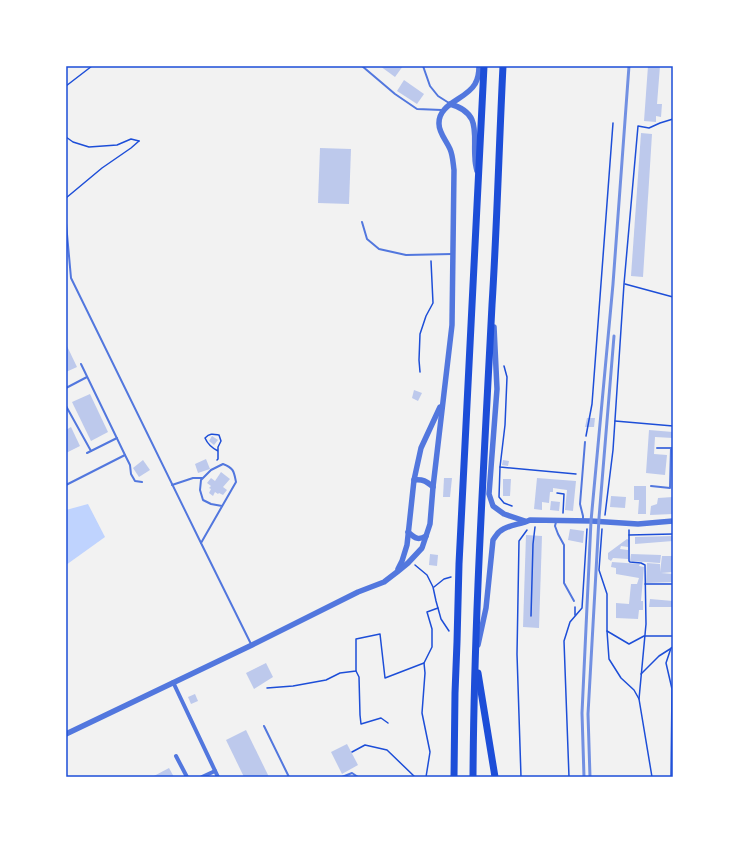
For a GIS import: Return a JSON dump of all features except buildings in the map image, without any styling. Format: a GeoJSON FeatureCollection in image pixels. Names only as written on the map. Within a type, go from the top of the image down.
{"type":"FeatureCollection","features":[{"type":"Feature","properties":{"kind":"highway"},"geometry":{"type":"LineString","coordinates":[[454,777],[459,564],[484,66]]}},
{"type":"Feature","properties":{"kind":"highway"},"geometry":{"type":"LineString","coordinates":[[473,777],[475,657],[480,525],[503,66]]}},
{"type":"Feature","properties":{"kind":"highway"},"geometry":{"type":"LineString","coordinates":[[475,657],[495,777]]}},
{"type":"Feature","properties":{"kind":"street"},"geometry":{"type":"LineString","coordinates":[[66,734],[252,645],[358,592],[384,582],[411,560],[422,548],[430,524],[452,325],[454,170],[453,158],[438,122],[443,110],[468,93],[475,84],[479,66]]}},
{"type":"Feature","properties":{"kind":"street"},"geometry":{"type":"LineString","coordinates":[[450,104],[469,114],[473,122],[475,130],[475,160],[478,178]]}},
{"type":"Feature","properties":{"kind":"street"},"geometry":{"type":"LineString","coordinates":[[492,305],[497,389],[489,494],[493,506],[504,514],[528,523]]}},
{"type":"Feature","properties":{"kind":"street"},"geometry":{"type":"LineString","coordinates":[[397,572],[407,545],[414,480],[421,448],[443,401]]}},
{"type":"Feature","properties":{"kind":"street"},"geometry":{"type":"LineString","coordinates":[[414,480],[421,479],[428,482],[433,487]]}},
{"type":"Feature","properties":{"kind":"street"},"geometry":{"type":"LineString","coordinates":[[475,657],[486,608],[493,540],[498,532],[512,525],[556,520],[638,524],[673,521]]}},
{"type":"Feature","properties":{"kind":"street"},"geometry":{"type":"LineString","coordinates":[[408,532],[416,538],[422,539],[426,536]]}},
{"type":"Feature","properties":{"kind":"street"},"geometry":{"type":"LineString","coordinates":[[173,682],[218,777]]}},
{"type":"Feature","properties":{"kind":"street"},"geometry":{"type":"LineString","coordinates":[[176,756],[187,777]]}},
{"type":"Feature","properties":{"kind":"street"},"geometry":{"type":"LineString","coordinates":[[202,777],[215,770]]}},
{"type":"Feature","properties":{"kind":"lane"},"geometry":{"type":"LineString","coordinates":[[362,66],[395,94],[417,109],[443,110]]}},
{"type":"Feature","properties":{"kind":"lane"},"geometry":{"type":"LineString","coordinates":[[423,66],[430,86],[438,96],[450,104]]}},
{"type":"Feature","properties":{"kind":"lane"},"geometry":{"type":"LineString","coordinates":[[362,222],[367,239],[379,249],[406,255],[453,254]]}},
{"type":"Feature","properties":{"kind":"lane"},"geometry":{"type":"LineString","coordinates":[[66,223],[71,278],[252,645]]}},
{"type":"Feature","properties":{"kind":"lane"},"geometry":{"type":"LineString","coordinates":[[81,364],[126,455],[130,465],[130,474],[135,481],[142,482]]}},
{"type":"Feature","properties":{"kind":"lane"},"geometry":{"type":"LineString","coordinates":[[66,388],[87,377]]}},
{"type":"Feature","properties":{"kind":"lane"},"geometry":{"type":"LineString","coordinates":[[66,406],[91,451]]}},
{"type":"Feature","properties":{"kind":"lane"},"geometry":{"type":"LineString","coordinates":[[87,453],[117,438]]}},
{"type":"Feature","properties":{"kind":"lane"},"geometry":{"type":"LineString","coordinates":[[585,442],[580,504],[585,521]]}},
{"type":"Feature","properties":{"kind":"lane"},"geometry":{"type":"LineString","coordinates":[[651,486],[670,488],[672,448],[657,448]]}},
{"type":"Feature","properties":{"kind":"lane"},"geometry":{"type":"LineString","coordinates":[[66,485],[126,455]]}},
{"type":"Feature","properties":{"kind":"lane"},"geometry":{"type":"LineString","coordinates":[[201,543],[236,482],[233,471],[229,466],[223,464],[211,470],[201,480],[200,490],[203,500],[222,506]]}},
{"type":"Feature","properties":{"kind":"lane"},"geometry":{"type":"LineString","coordinates":[[172,485],[193,478],[203,478]]}},
{"type":"Feature","properties":{"kind":"lane"},"geometry":{"type":"LineString","coordinates":[[556,520],[555,526],[564,545],[564,583],[574,601]]}},
{"type":"Feature","properties":{"kind":"lane"},"geometry":{"type":"LineString","coordinates":[[264,726],[289,777]]}},
{"type":"Feature","properties":{"kind":"lane"},"geometry":{"type":"LineString","coordinates":[[342,777],[352,773],[358,777]]}},
{"type":"Feature","properties":{"kind":"path"},"geometry":{"type":"LineString","coordinates":[[66,86],[92,66]]}},
{"type":"Feature","properties":{"kind":"path"},"geometry":{"type":"LineString","coordinates":[[604,518],[613,450],[624,284],[638,126],[649,128],[660,123],[673,120]]}},
{"type":"Feature","properties":{"kind":"path"},"geometry":{"type":"LineString","coordinates":[[585,442],[592,404],[613,123]]}},
{"type":"Feature","properties":{"kind":"path"},"geometry":{"type":"LineString","coordinates":[[66,137],[73,142],[89,147],[117,145],[131,139],[139,141],[102,168],[66,198]]}},
{"type":"Feature","properties":{"kind":"path"},"geometry":{"type":"LineString","coordinates":[[420,372],[420,334],[432,303],[431,255]]}},
{"type":"Feature","properties":{"kind":"path"},"geometry":{"type":"LineString","coordinates":[[624,284],[673,297]]}},
{"type":"Feature","properties":{"kind":"path"},"geometry":{"type":"LineString","coordinates":[[504,365],[507,377],[499,497],[504,503],[512,506]]}},
{"type":"Feature","properties":{"kind":"path"},"geometry":{"type":"LineString","coordinates":[[615,421],[673,426]]}},
{"type":"Feature","properties":{"kind":"path"},"geometry":{"type":"LineString","coordinates":[[215,468],[218,459],[220,436],[210,434],[205,438],[207,443],[210,447],[218,451]]}},
{"type":"Feature","properties":{"kind":"path"},"geometry":{"type":"LineString","coordinates":[[500,467],[582,474]]}},
{"type":"Feature","properties":{"kind":"path"},"geometry":{"type":"LineString","coordinates":[[557,493],[564,494],[563,515]]}},
{"type":"Feature","properties":{"kind":"path"},"geometry":{"type":"LineString","coordinates":[[569,777],[564,641],[570,622],[582,608],[585,521]]}},
{"type":"Feature","properties":{"kind":"path"},"geometry":{"type":"LineString","coordinates":[[521,777],[517,654],[519,541],[528,523],[535,527],[533,544],[531,616]]}},
{"type":"Feature","properties":{"kind":"path"},"geometry":{"type":"LineString","coordinates":[[629,526],[629,561],[645,565],[646,624],[639,698],[652,777]]}},
{"type":"Feature","properties":{"kind":"path"},"geometry":{"type":"LineString","coordinates":[[602,527],[599,570],[607,594],[609,659],[621,678],[634,690],[639,698]]}},
{"type":"Feature","properties":{"kind":"path"},"geometry":{"type":"LineString","coordinates":[[629,535],[673,534]]}},
{"type":"Feature","properties":{"kind":"path"},"geometry":{"type":"LineString","coordinates":[[411,560],[434,587],[441,618],[457,642]]}},
{"type":"Feature","properties":{"kind":"path"},"geometry":{"type":"LineString","coordinates":[[434,587],[444,579],[451,577]]}},
{"type":"Feature","properties":{"kind":"path"},"geometry":{"type":"LineString","coordinates":[[645,584],[673,584]]}},
{"type":"Feature","properties":{"kind":"path"},"geometry":{"type":"LineString","coordinates":[[574,601],[575,616]]}},
{"type":"Feature","properties":{"kind":"path"},"geometry":{"type":"LineString","coordinates":[[426,777],[430,752],[422,713],[424,663],[432,647],[432,629],[427,612],[438,608]]}},
{"type":"Feature","properties":{"kind":"path"},"geometry":{"type":"LineString","coordinates":[[607,631],[629,644],[644,636],[673,636]]}},
{"type":"Feature","properties":{"kind":"path"},"geometry":{"type":"LineString","coordinates":[[388,723],[381,718],[361,724],[359,677],[356,671],[356,639],[380,634],[384,678],[424,663]]}},
{"type":"Feature","properties":{"kind":"path"},"geometry":{"type":"LineString","coordinates":[[642,674],[659,656],[672,648]]}},
{"type":"Feature","properties":{"kind":"path"},"geometry":{"type":"LineString","coordinates":[[671,777],[672,689],[666,663],[672,648]]}},
{"type":"Feature","properties":{"kind":"path"},"geometry":{"type":"LineString","coordinates":[[267,688],[293,686],[326,680],[340,673],[356,671]]}},
{"type":"Feature","properties":{"kind":"path"},"geometry":{"type":"LineString","coordinates":[[352,752],[365,745],[387,750],[415,777]]}},
{"type":"Feature","properties":{"kind":"water"},"geometry":{"type":"Polygon","coordinates":[[[88,504],[105,537],[66,565],[66,510],[88,504]]]}},
{"type":"Feature","properties":{"kind":"railway"},"geometry":{"type":"LineString","coordinates":[[584,777],[582,713],[591,521],[613,284],[629,66]]}},
{"type":"Feature","properties":{"kind":"railway"},"geometry":{"type":"LineString","coordinates":[[590,777],[588,714],[599,518],[614,336]]}}]}
